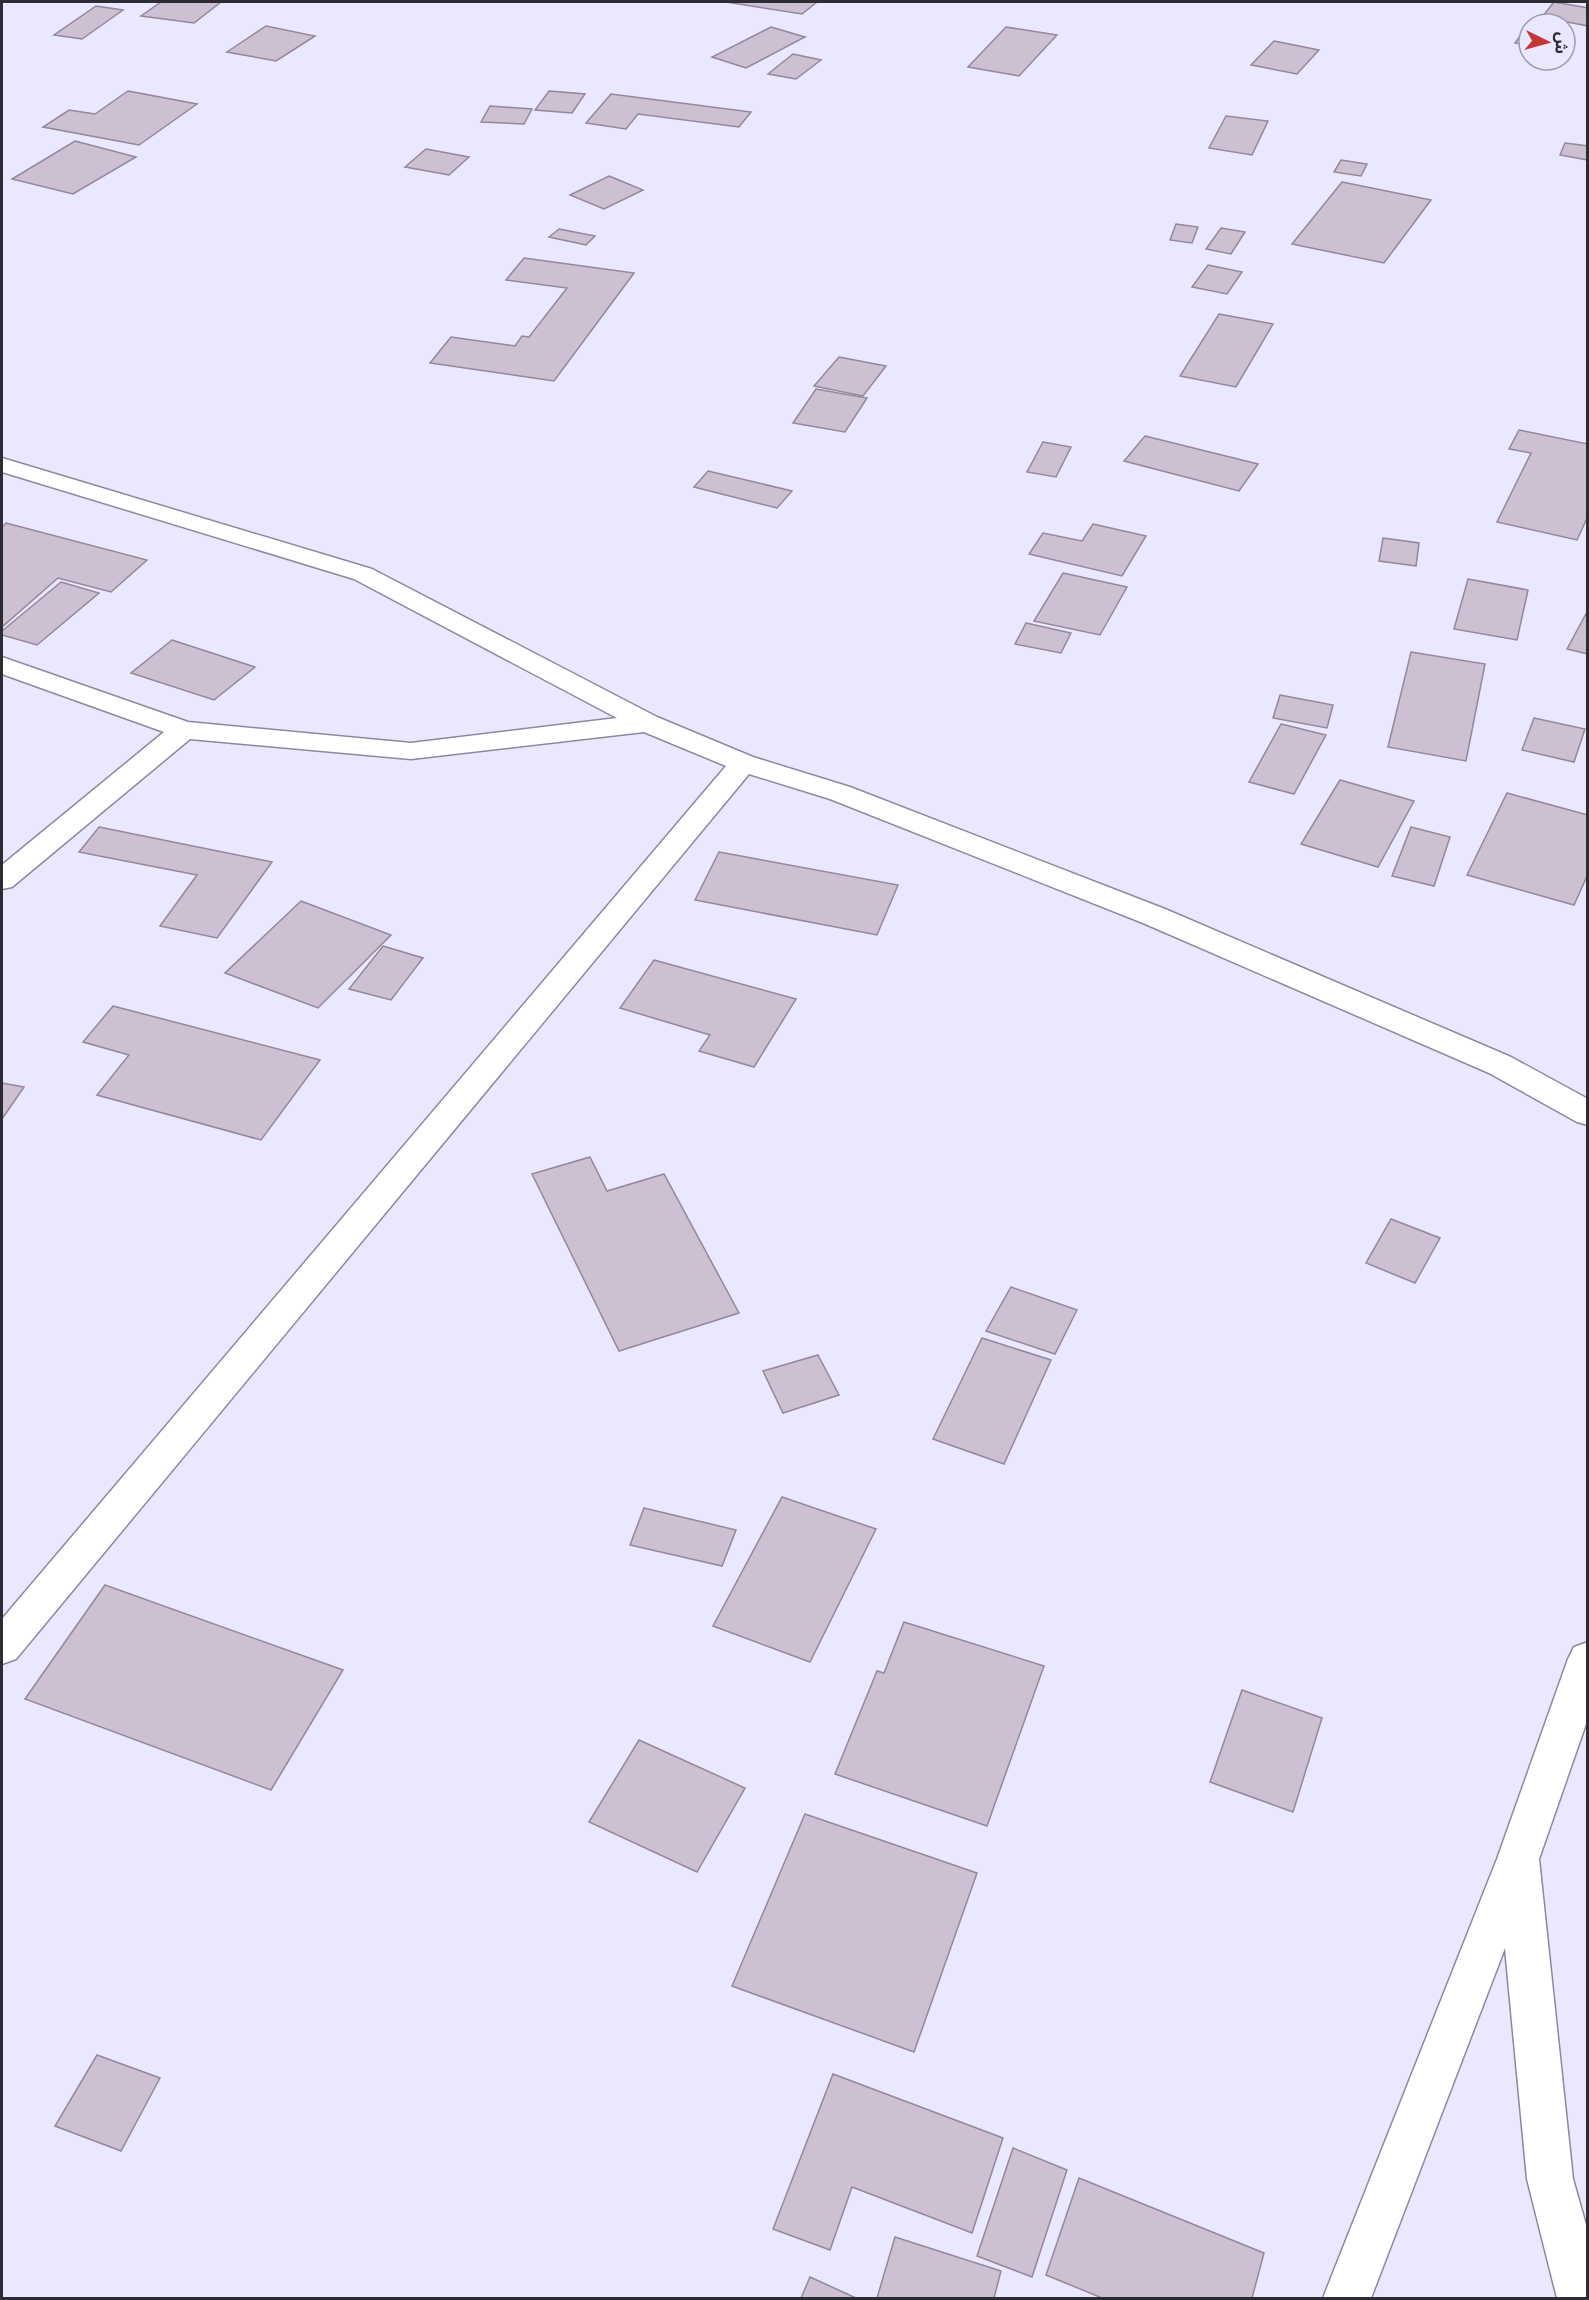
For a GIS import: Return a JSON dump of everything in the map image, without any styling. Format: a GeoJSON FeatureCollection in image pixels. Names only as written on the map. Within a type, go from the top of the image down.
{"type":"FeatureCollection","features":[{"type":"Feature","properties":{"kind":"street"},"geometry":{"type":"LineString","coordinates":[[2,465],[363,574],[647,723],[743,763],[840,793],[1154,916],[1500,1065],[1587,1114]]}},
{"type":"Feature","properties":{"kind":"street"},"geometry":{"type":"LineString","coordinates":[[2,665],[184,730],[411,751],[647,723]]}},
{"type":"Feature","properties":{"kind":"street"},"geometry":{"type":"LineString","coordinates":[[2,880],[184,730]]}},
{"type":"Feature","properties":{"kind":"street"},"geometry":{"type":"LineString","coordinates":[[2,1647],[743,763]]}},
{"type":"Feature","properties":{"kind":"street"},"geometry":{"type":"LineString","coordinates":[[1347,2298],[1518,1859],[1587,1659]]}},
{"type":"Feature","properties":{"kind":"street"},"geometry":{"type":"LineString","coordinates":[[1518,1859],[1550,2180],[1581,2298]]}},
{"type":"Feature","properties":{"kind":"building"},"geometry":{"type":"Polygon","coordinates":[[[161,2],[221,2],[194,23],[141,16],[161,2]]]}},
{"type":"Feature","properties":{"kind":"building"},"geometry":{"type":"Polygon","coordinates":[[[726,2],[817,2],[802,14],[726,2]]]}},
{"type":"Feature","properties":{"kind":"building"},"geometry":{"type":"Polygon","coordinates":[[[1554,2],[1588,8],[1588,26],[1577,24],[1577,12],[1546,12],[1554,2]]]}},
{"type":"Feature","properties":{"kind":"building"},"geometry":{"type":"Polygon","coordinates":[[[96,6],[123,10],[82,39],[54,35],[96,6]]]}},
{"type":"Feature","properties":{"kind":"building"},"geometry":{"type":"Polygon","coordinates":[[[266,26],[315,36],[276,61],[227,52],[266,26]]]}},
{"type":"Feature","properties":{"kind":"building"},"geometry":{"type":"Polygon","coordinates":[[[771,27],[805,37],[746,68],[712,57],[771,27]]]}},
{"type":"Feature","properties":{"kind":"building"},"geometry":{"type":"Polygon","coordinates":[[[1006,27],[1057,35],[1019,76],[968,67],[1006,27]]]}},
{"type":"Feature","properties":{"kind":"building"},"geometry":{"type":"Polygon","coordinates":[[[1274,41],[1319,50],[1297,74],[1251,65],[1274,41]]]}},
{"type":"Feature","properties":{"kind":"building"},"geometry":{"type":"Polygon","coordinates":[[[793,54],[821,60],[796,79],[768,74],[793,54]]]}},
{"type":"Feature","properties":{"kind":"building"},"geometry":{"type":"Polygon","coordinates":[[[128,91],[197,104],[139,145],[43,127],[69,110],[95,114],[128,91]]]}},
{"type":"Feature","properties":{"kind":"building"},"geometry":{"type":"Polygon","coordinates":[[[549,91],[585,94],[572,113],[535,110],[549,91]]]}},
{"type":"Feature","properties":{"kind":"building"},"geometry":{"type":"Polygon","coordinates":[[[611,94],[751,112],[739,127],[638,114],[626,129],[586,123],[611,94]]]}},
{"type":"Feature","properties":{"kind":"building"},"geometry":{"type":"Polygon","coordinates":[[[490,106],[532,109],[524,124],[481,122],[490,106]]]}},
{"type":"Feature","properties":{"kind":"building"},"geometry":{"type":"Polygon","coordinates":[[[1226,116],[1268,121],[1252,155],[1209,148],[1226,116]]]}},
{"type":"Feature","properties":{"kind":"building"},"geometry":{"type":"Polygon","coordinates":[[[75,141],[136,157],[73,194],[12,179],[75,141]]]}},
{"type":"Feature","properties":{"kind":"building"},"geometry":{"type":"Polygon","coordinates":[[[1565,143],[1588,146],[1588,160],[1560,155],[1565,143]]]}},
{"type":"Feature","properties":{"kind":"building"},"geometry":{"type":"Polygon","coordinates":[[[426,149],[469,157],[449,175],[405,167],[426,149]]]}},
{"type":"Feature","properties":{"kind":"building"},"geometry":{"type":"Polygon","coordinates":[[[1341,160],[1367,164],[1361,176],[1334,172],[1341,160]]]}},
{"type":"Feature","properties":{"kind":"building"},"geometry":{"type":"Polygon","coordinates":[[[609,176],[643,190],[604,209],[570,195],[609,176]]]}},
{"type":"Feature","properties":{"kind":"building"},"geometry":{"type":"Polygon","coordinates":[[[1342,182],[1431,200],[1384,263],[1292,244],[1342,182]]]}},
{"type":"Feature","properties":{"kind":"building"},"geometry":{"type":"Polygon","coordinates":[[[1176,224],[1198,227],[1192,243],[1170,240],[1176,224]]]}},
{"type":"Feature","properties":{"kind":"building"},"geometry":{"type":"Polygon","coordinates":[[[1221,228],[1245,232],[1231,254],[1206,249],[1221,228]]]}},
{"type":"Feature","properties":{"kind":"building"},"geometry":{"type":"Polygon","coordinates":[[[559,229],[595,236],[586,245],[549,237],[559,229]]]}},
{"type":"Feature","properties":{"kind":"building"},"geometry":{"type":"Polygon","coordinates":[[[524,258],[634,273],[554,381],[430,363],[451,337],[515,346],[522,336],[529,337],[567,288],[506,280],[524,258]]]}},
{"type":"Feature","properties":{"kind":"building"},"geometry":{"type":"Polygon","coordinates":[[[1208,265],[1242,272],[1227,294],[1192,287],[1208,265]]]}},
{"type":"Feature","properties":{"kind":"building"},"geometry":{"type":"Polygon","coordinates":[[[1219,314],[1273,324],[1236,387],[1180,376],[1219,314]]]}},
{"type":"Feature","properties":{"kind":"building"},"geometry":{"type":"Polygon","coordinates":[[[839,357],[886,366],[863,396],[814,386],[839,357]]]}},
{"type":"Feature","properties":{"kind":"building"},"geometry":{"type":"Polygon","coordinates":[[[816,389],[867,398],[845,432],[793,423],[816,389]]]}},
{"type":"Feature","properties":{"kind":"building"},"geometry":{"type":"Polygon","coordinates":[[[1519,430],[1588,444],[1588,516],[1577,540],[1497,522],[1531,453],[1509,449],[1519,430]]]}},
{"type":"Feature","properties":{"kind":"building"},"geometry":{"type":"Polygon","coordinates":[[[1145,436],[1258,464],[1239,491],[1124,461],[1145,436]]]}},
{"type":"Feature","properties":{"kind":"building"},"geometry":{"type":"Polygon","coordinates":[[[1043,442],[1071,447],[1056,477],[1027,472],[1043,442]]]}},
{"type":"Feature","properties":{"kind":"building"},"geometry":{"type":"Polygon","coordinates":[[[708,471],[792,491],[777,508],[694,487],[708,471]]]}},
{"type":"Feature","properties":{"kind":"building"},"geometry":{"type":"Polygon","coordinates":[[[6,523],[147,560],[111,592],[58,578],[2,627],[2,527],[6,523]]]}},
{"type":"Feature","properties":{"kind":"building"},"geometry":{"type":"Polygon","coordinates":[[[1093,524],[1146,536],[1122,576],[1029,554],[1043,533],[1082,541],[1093,524]]]}},
{"type":"Feature","properties":{"kind":"building"},"geometry":{"type":"Polygon","coordinates":[[[1383,538],[1419,543],[1416,566],[1379,561],[1383,538]]]}},
{"type":"Feature","properties":{"kind":"building"},"geometry":{"type":"Polygon","coordinates":[[[1063,573],[1127,587],[1100,635],[1034,621],[1063,573]]]}},
{"type":"Feature","properties":{"kind":"building"},"geometry":{"type":"Polygon","coordinates":[[[1468,579],[1528,590],[1517,640],[1454,629],[1468,579]]]}},
{"type":"Feature","properties":{"kind":"building"},"geometry":{"type":"Polygon","coordinates":[[[61,582],[99,593],[37,645],[2,635],[2,631],[61,582]]]}},
{"type":"Feature","properties":{"kind":"building"},"geometry":{"type":"Polygon","coordinates":[[[1588,610],[1588,654],[1567,649],[1588,610]]]}},
{"type":"Feature","properties":{"kind":"building"},"geometry":{"type":"Polygon","coordinates":[[[1026,623],[1071,633],[1061,653],[1015,644],[1026,623]]]}},
{"type":"Feature","properties":{"kind":"building"},"geometry":{"type":"Polygon","coordinates":[[[172,640],[255,667],[214,700],[131,673],[172,640]]]}},
{"type":"Feature","properties":{"kind":"building"},"geometry":{"type":"Polygon","coordinates":[[[1411,652],[1485,664],[1466,761],[1388,747],[1411,652]]]}},
{"type":"Feature","properties":{"kind":"building"},"geometry":{"type":"Polygon","coordinates":[[[1280,695],[1333,705],[1327,728],[1273,718],[1280,695]]]}},
{"type":"Feature","properties":{"kind":"building"},"geometry":{"type":"Polygon","coordinates":[[[1534,718],[1585,729],[1574,762],[1522,750],[1534,718]]]}},
{"type":"Feature","properties":{"kind":"building"},"geometry":{"type":"Polygon","coordinates":[[[1281,724],[1326,735],[1294,794],[1249,782],[1281,724]]]}},
{"type":"Feature","properties":{"kind":"building"},"geometry":{"type":"Polygon","coordinates":[[[1340,780],[1414,801],[1378,867],[1301,844],[1340,780]]]}},
{"type":"Feature","properties":{"kind":"building"},"geometry":{"type":"Polygon","coordinates":[[[1507,793],[1588,815],[1588,874],[1574,905],[1467,875],[1507,793]]]}},
{"type":"Feature","properties":{"kind":"building"},"geometry":{"type":"Polygon","coordinates":[[[99,827],[272,862],[217,938],[160,926],[197,875],[79,852],[99,827]]]}},
{"type":"Feature","properties":{"kind":"building"},"geometry":{"type":"Polygon","coordinates":[[[1411,827],[1450,837],[1434,886],[1392,876],[1411,827]]]}},
{"type":"Feature","properties":{"kind":"building"},"geometry":{"type":"Polygon","coordinates":[[[719,852],[898,885],[877,935],[695,900],[719,852]]]}},
{"type":"Feature","properties":{"kind":"building"},"geometry":{"type":"Polygon","coordinates":[[[301,901],[391,935],[318,1008],[225,973],[301,901]]]}},
{"type":"Feature","properties":{"kind":"building"},"geometry":{"type":"Polygon","coordinates":[[[383,946],[423,958],[391,1000],[349,989],[383,946]]]}},
{"type":"Feature","properties":{"kind":"building"},"geometry":{"type":"Polygon","coordinates":[[[654,960],[796,999],[754,1067],[699,1051],[710,1035],[620,1008],[654,960]]]}},
{"type":"Feature","properties":{"kind":"building"},"geometry":{"type":"Polygon","coordinates":[[[113,1006],[320,1060],[261,1140],[97,1095],[129,1055],[83,1042],[113,1006]]]}},
{"type":"Feature","properties":{"kind":"building"},"geometry":{"type":"Polygon","coordinates":[[[2,1083],[24,1087],[2,1119],[2,1083]]]}},
{"type":"Feature","properties":{"kind":"building"},"geometry":{"type":"Polygon","coordinates":[[[590,1157],[607,1191],[664,1174],[739,1313],[619,1351],[532,1174],[590,1157]]]}},
{"type":"Feature","properties":{"kind":"building"},"geometry":{"type":"Polygon","coordinates":[[[1391,1219],[1440,1238],[1415,1283],[1366,1263],[1391,1219]]]}},
{"type":"Feature","properties":{"kind":"building"},"geometry":{"type":"Polygon","coordinates":[[[1011,1287],[1077,1310],[1055,1354],[986,1331],[1011,1287]]]}},
{"type":"Feature","properties":{"kind":"building"},"geometry":{"type":"Polygon","coordinates":[[[982,1338],[1051,1360],[1004,1464],[933,1439],[982,1338]]]}},
{"type":"Feature","properties":{"kind":"building"},"geometry":{"type":"Polygon","coordinates":[[[818,1355],[839,1395],[783,1413],[763,1371],[818,1355]]]}},
{"type":"Feature","properties":{"kind":"building"},"geometry":{"type":"Polygon","coordinates":[[[782,1497],[876,1529],[810,1662],[713,1626],[782,1497]]]}},
{"type":"Feature","properties":{"kind":"building"},"geometry":{"type":"Polygon","coordinates":[[[644,1508],[736,1530],[722,1566],[630,1545],[644,1508]]]}},
{"type":"Feature","properties":{"kind":"building"},"geometry":{"type":"Polygon","coordinates":[[[105,1585],[343,1670],[271,1790],[25,1699],[105,1585]]]}},
{"type":"Feature","properties":{"kind":"building"},"geometry":{"type":"Polygon","coordinates":[[[904,1622],[1044,1666],[987,1826],[835,1774],[877,1671],[884,1673],[904,1622]]]}},
{"type":"Feature","properties":{"kind":"building"},"geometry":{"type":"Polygon","coordinates":[[[1242,1690],[1322,1718],[1293,1812],[1210,1782],[1242,1690]]]}},
{"type":"Feature","properties":{"kind":"building"},"geometry":{"type":"Polygon","coordinates":[[[639,1740],[745,1788],[697,1872],[589,1822],[639,1740]]]}},
{"type":"Feature","properties":{"kind":"building"},"geometry":{"type":"Polygon","coordinates":[[[805,1814],[977,1873],[914,2052],[732,1986],[805,1814]]]}},
{"type":"Feature","properties":{"kind":"building"},"geometry":{"type":"Polygon","coordinates":[[[97,2055],[160,2078],[121,2151],[55,2126],[97,2055]]]}},
{"type":"Feature","properties":{"kind":"building"},"geometry":{"type":"Polygon","coordinates":[[[833,2074],[1003,2138],[972,2233],[852,2187],[830,2250],[773,2229],[833,2074]]]}},
{"type":"Feature","properties":{"kind":"building"},"geometry":{"type":"Polygon","coordinates":[[[1013,2148],[1067,2170],[1032,2277],[977,2256],[1013,2148]]]}},
{"type":"Feature","properties":{"kind":"building"},"geometry":{"type":"Polygon","coordinates":[[[1079,2178],[1264,2253],[1252,2298],[1102,2298],[1046,2275],[1079,2178]]]}},
{"type":"Feature","properties":{"kind":"building"},"geometry":{"type":"Polygon","coordinates":[[[895,2237],[1001,2271],[994,2298],[877,2298],[895,2237]]]}},
{"type":"Feature","properties":{"kind":"building"},"geometry":{"type":"Polygon","coordinates":[[[810,2277],[856,2298],[801,2298],[810,2277]]]}}]}
